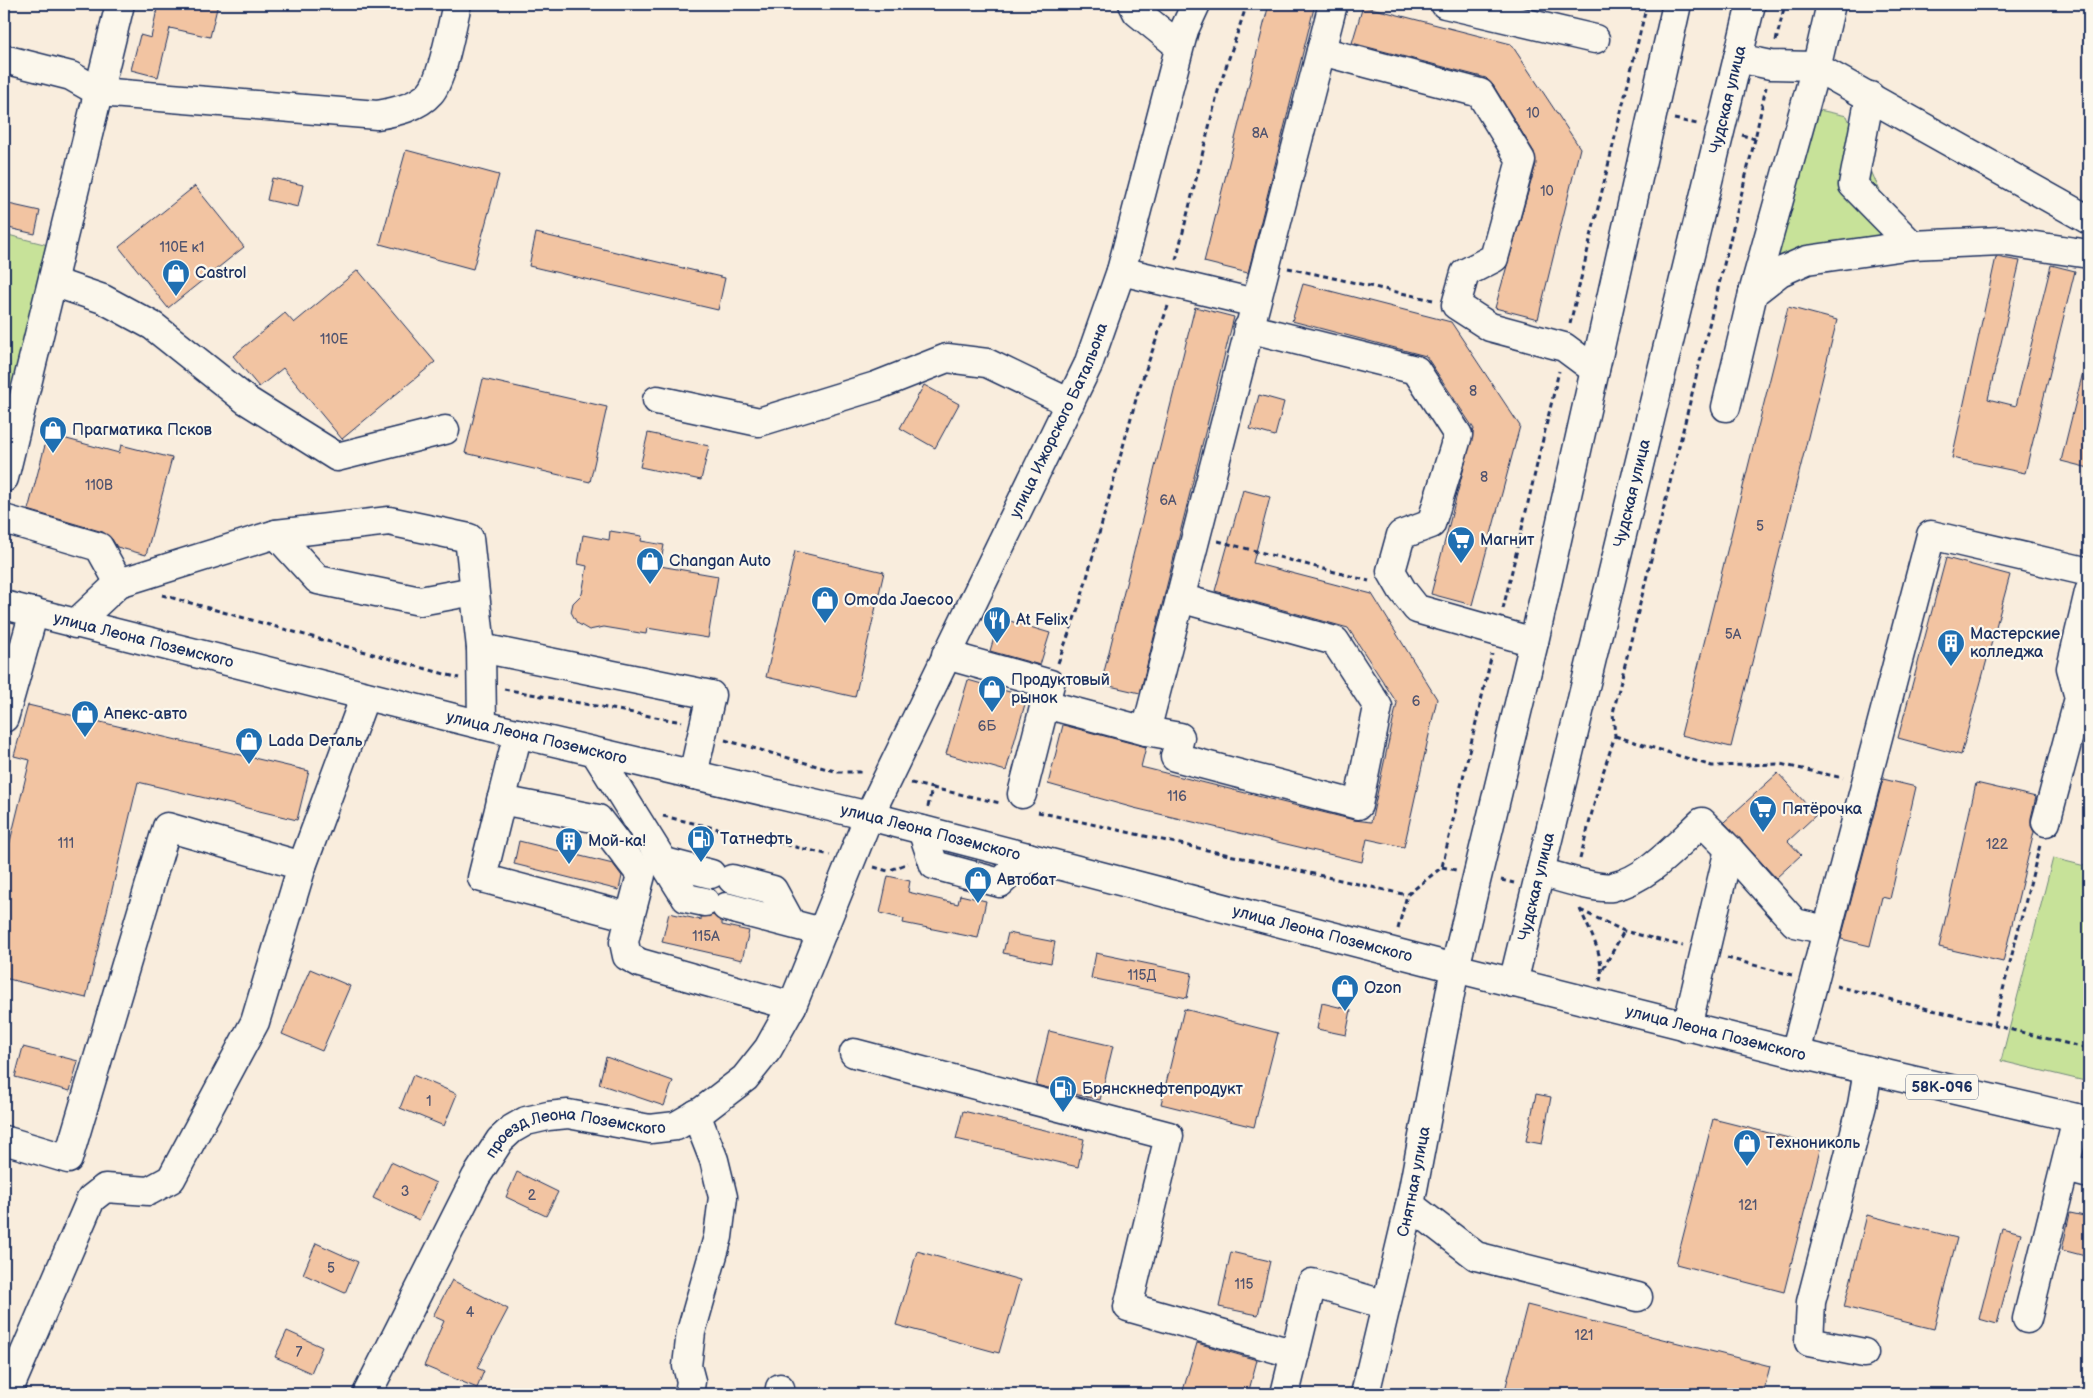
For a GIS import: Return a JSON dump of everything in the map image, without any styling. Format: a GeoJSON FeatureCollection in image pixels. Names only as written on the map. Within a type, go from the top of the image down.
{"type":"FeatureCollection","features":[{"type":"Feature","properties":{"kind":"main road"},"geometry":{"type":"LineString","coordinates":[[4,478],[120,4]]}},
{"type":"Feature","properties":{"kind":"main road"},"geometry":{"type":"LineString","coordinates":[[4,59],[71,76],[99,92],[377,115],[398,111],[430,93],[438,78],[457,4]]}},
{"type":"Feature","properties":{"kind":"main road"},"geometry":{"type":"LineString","coordinates":[[1133,4],[1137,12],[1179,46]]}},
{"type":"Feature","properties":{"kind":"main road","name":"улица Ижорского Батальона"},"geometry":{"type":"LineString","coordinates":[[869,816],[1088,365],[1121,271],[1179,46],[1196,4]]}},
{"type":"Feature","properties":{"kind":"main road"},"geometry":{"type":"LineString","coordinates":[[1146,732],[1248,328],[1333,4]]}},
{"type":"Feature","properties":{"kind":"main road"},"geometry":{"type":"LineString","coordinates":[[1444,4],[1596,39]]}},
{"type":"Feature","properties":{"kind":"main road"},"geometry":{"type":"LineString","coordinates":[[1456,968],[1534,642],[1677,4]]}},
{"type":"Feature","properties":{"kind":"main road","name":"Чудская улица"},"geometry":{"type":"LineString","coordinates":[[1513,983],[1751,4]]}},
{"type":"Feature","properties":{"kind":"main road"},"geometry":{"type":"LineString","coordinates":[[1726,407],[1753,293],[1831,4]]}},
{"type":"Feature","properties":{"kind":"main road"},"geometry":{"type":"LineString","coordinates":[[1321,51],[1480,93],[1521,160],[1494,258],[1465,273],[1456,305],[1490,327],[1564,347],[1595,370]]}},
{"type":"Feature","properties":{"kind":"main road"},"geometry":{"type":"LineString","coordinates":[[1738,58],[1771,65],[1814,66],[2089,220]]}},
{"type":"Feature","properties":{"kind":"main road"},"geometry":{"type":"LineString","coordinates":[[1870,96],[1853,185],[1912,245]]}},
{"type":"Feature","properties":{"kind":"main road"},"geometry":{"type":"LineString","coordinates":[[1753,293],[1780,272],[1807,260],[1912,245],[2001,241],[2089,254]]}},
{"type":"Feature","properties":{"kind":"main road"},"geometry":{"type":"LineString","coordinates":[[1121,271],[1255,302]]}},
{"type":"Feature","properties":{"kind":"main road"},"geometry":{"type":"LineString","coordinates":[[53,282],[103,299],[153,326],[246,400],[337,457],[445,430]]}},
{"type":"Feature","properties":{"kind":"main road"},"geometry":{"type":"LineString","coordinates":[[1248,328],[1416,370],[1458,435],[1431,524],[1401,535],[1391,571],[1402,590],[1417,609],[1534,642]]}},
{"type":"Feature","properties":{"kind":"main road"},"geometry":{"type":"LineString","coordinates":[[657,400],[759,422],[876,386],[947,358],[987,364],[1070,402]]}},
{"type":"Feature","properties":{"kind":"main road"},"geometry":{"type":"LineString","coordinates":[[4,519],[100,547],[119,583]]}},
{"type":"Feature","properties":{"kind":"main road"},"geometry":{"type":"LineString","coordinates":[[76,624],[119,583],[276,534],[389,521],[468,538],[481,648],[482,725]]}},
{"type":"Feature","properties":{"kind":"main road"},"geometry":{"type":"LineString","coordinates":[[276,534],[318,580],[420,600],[474,591]]}},
{"type":"Feature","properties":{"kind":"main road"},"geometry":{"type":"LineString","coordinates":[[1795,1053],[1931,536],[2089,572]]}},
{"type":"Feature","properties":{"kind":"main road"},"geometry":{"type":"LineString","coordinates":[[2046,822],[2079,698],[2071,668],[2089,592]]}},
{"type":"Feature","properties":{"kind":"main road"},"geometry":{"type":"LineString","coordinates":[[946,655],[1146,732],[1180,736],[1175,758],[1358,805],[1378,707],[1335,641],[1180,598]]}},
{"type":"Feature","properties":{"kind":"main road","name":"улица Леона Поземского"},"geometry":{"type":"LineString","coordinates":[[4,605],[482,725],[869,816],[1513,983],[1795,1053],[2083,1119]]}},
{"type":"Feature","properties":{"kind":"main road"},"geometry":{"type":"LineString","coordinates":[[4,718],[34,612]]}},
{"type":"Feature","properties":{"kind":"main road"},"geometry":{"type":"LineString","coordinates":[[481,648],[711,695],[692,775]]}},
{"type":"Feature","properties":{"kind":"main road"},"geometry":{"type":"LineString","coordinates":[[1020,803],[1048,694]]}},
{"type":"Feature","properties":{"kind":"main road"},"geometry":{"type":"LineString","coordinates":[[7,1394],[91,1200],[105,1188],[149,1192],[171,1179],[255,1022],[302,866],[365,696]]}},
{"type":"Feature","properties":{"kind":"main road"},"geometry":{"type":"LineString","coordinates":[[518,733],[482,878],[630,917]]}},
{"type":"Feature","properties":{"kind":"main road"},"geometry":{"type":"LineString","coordinates":[[595,752],[686,898],[822,932]]}},
{"type":"Feature","properties":{"kind":"main road"},"geometry":{"type":"LineString","coordinates":[[502,800],[598,819],[641,875],[624,942],[627,956],[640,963],[792,1006]]}},
{"type":"Feature","properties":{"kind":"main road","name":"проезд Леона Поземского"},"geometry":{"type":"LineString","coordinates":[[367,1394],[476,1176],[500,1140],[512,1129],[526,1121],[568,1114],[650,1130],[676,1126],[696,1114],[745,1078],[768,1049],[792,1006],[869,816]]}},
{"type":"Feature","properties":{"kind":"main road"},"geometry":{"type":"LineString","coordinates":[[1540,872],[1574,881],[1610,887],[1637,877],[1668,854],[1702,822],[1729,849],[1795,923],[1826,930]]}},
{"type":"Feature","properties":{"kind":"main road"},"geometry":{"type":"LineString","coordinates":[[4,1140],[68,1159],[167,827],[302,866]]}},
{"type":"Feature","properties":{"kind":"main road"},"geometry":{"type":"LineString","coordinates":[[1687,1026],[1729,849]]}},
{"type":"Feature","properties":{"kind":"main road"},"geometry":{"type":"LineString","coordinates":[[665,862],[773,890],[791,923]]}},
{"type":"Feature","properties":{"kind":"main road","name":"Снятная улица"},"geometry":{"type":"LineString","coordinates":[[1366,1394],[1410,1205],[1456,968]]}},
{"type":"Feature","properties":{"kind":"main road"},"geometry":{"type":"LineString","coordinates":[[854,1053],[1168,1136],[1128,1307],[1295,1354]]}},
{"type":"Feature","properties":{"kind":"main road"},"geometry":{"type":"LineString","coordinates":[[1864,1353],[1809,1342],[1811,1302],[1862,1105],[1868,1070]]}},
{"type":"Feature","properties":{"kind":"main road"},"geometry":{"type":"LineString","coordinates":[[689,1394],[691,1382],[687,1366],[691,1332],[718,1237],[723,1197],[714,1160],[696,1114]]}},
{"type":"Feature","properties":{"kind":"main road"},"geometry":{"type":"LineString","coordinates":[[2027,1319],[2077,1171],[2083,1119]]}},
{"type":"Feature","properties":{"kind":"main road"},"geometry":{"type":"LineString","coordinates":[[1410,1205],[1476,1256],[1638,1298]]}},
{"type":"Feature","properties":{"kind":"main road"},"geometry":{"type":"LineString","coordinates":[[1285,1394],[1312,1283],[1386,1305]]}},
{"type":"Feature","properties":{"kind":"path"},"geometry":{"type":"LineString","coordinates":[[1048,694],[1080,603],[1138,392],[1166,315],[1173,283],[1177,250],[1216,101],[1247,4]]}},
{"type":"Feature","properties":{"kind":"path"},"geometry":{"type":"LineString","coordinates":[[1392,952],[1407,895],[1442,867],[1647,4]]}},
{"type":"Feature","properties":{"kind":"path"},"geometry":{"type":"LineString","coordinates":[[1574,881],[1599,785],[1615,736],[1613,713],[1755,138]]}},
{"type":"Feature","properties":{"kind":"path"},"geometry":{"type":"LineString","coordinates":[[1265,263],[1456,305]]}},
{"type":"Feature","properties":{"kind":"path"},"geometry":{"type":"LineString","coordinates":[[1196,536],[1402,590]]}},
{"type":"Feature","properties":{"kind":"path"},"geometry":{"type":"LineString","coordinates":[[1615,736],[1712,766],[1780,764],[1866,782]]}},
{"type":"Feature","properties":{"kind":"path"},"geometry":{"type":"LineString","coordinates":[[857,771],[932,788],[1020,803],[1407,895]]}},
{"type":"Feature","properties":{"kind":"path"},"geometry":{"type":"LineString","coordinates":[[631,808],[852,860],[888,871],[913,861],[932,788]]}},
{"type":"Feature","properties":{"kind":"path"},"geometry":{"type":"LineString","coordinates":[[1994,1026],[2046,822]]}},
{"type":"Feature","properties":{"kind":"path"},"geometry":{"type":"LineString","coordinates":[[1580,910],[1624,931],[2089,1049]]}},
{"type":"Feature","properties":{"kind":"path"},"geometry":{"type":"LineString","coordinates":[[1602,970],[1624,931]]}},
{"type":"Feature","properties":{"kind":"green space"},"geometry":{"type":"Polygon","coordinates":[[[1805,107],[1847,116],[1901,239],[1766,271],[1805,107]]]}},
{"type":"Feature","properties":{"kind":"green space"},"geometry":{"type":"Polygon","coordinates":[[[4,234],[56,247],[4,451],[4,234]]]}},
{"type":"Feature","properties":{"kind":"green space"},"geometry":{"type":"Polygon","coordinates":[[[2053,858],[2089,867],[2089,1082],[2001,1061],[2053,858]]]}},
{"type":"Feature","properties":{"kind":"building"},"geometry":{"type":"Polygon","coordinates":[[[158,4],[218,4],[210,37],[170,28],[158,77],[131,70],[140,35],[151,38],[158,4]]]}},
{"type":"Feature","properties":{"kind":"building"},"geometry":{"type":"Polygon","coordinates":[[[1269,4],[1315,4],[1248,273],[1204,262],[1269,4]]]}},
{"type":"Feature","properties":{"kind":"building"},"geometry":{"type":"Polygon","coordinates":[[[1363,6],[1511,44],[1580,148],[1538,319],[1495,308],[1536,164],[1534,152],[1493,85],[1486,78],[1352,43],[1363,6]]]}},
{"type":"Feature","properties":{"kind":"building"},"geometry":{"type":"Polygon","coordinates":[[[406,150],[499,175],[473,269],[380,244],[406,150]]]}},
{"type":"Feature","properties":{"kind":"building"},"geometry":{"type":"Polygon","coordinates":[[[272,178],[303,185],[298,207],[267,200],[272,178]]]}},
{"type":"Feature","properties":{"kind":"building"},"geometry":{"type":"Polygon","coordinates":[[[195,186],[244,247],[168,308],[119,247],[195,186]]]}},
{"type":"Feature","properties":{"kind":"building"},"geometry":{"type":"Polygon","coordinates":[[[4,203],[40,211],[35,234],[4,227],[4,203]]]}},
{"type":"Feature","properties":{"kind":"building"},"geometry":{"type":"Polygon","coordinates":[[[536,233],[725,278],[718,310],[529,266],[536,233]]]}},
{"type":"Feature","properties":{"kind":"building"},"geometry":{"type":"Polygon","coordinates":[[[1996,257],[2020,261],[1988,399],[2016,406],[2051,265],[2075,271],[2025,473],[1952,458],[1996,257]]]}},
{"type":"Feature","properties":{"kind":"building"},"geometry":{"type":"Polygon","coordinates":[[[358,270],[435,362],[342,439],[283,368],[259,387],[233,356],[285,313],[294,323],[358,270]]]}},
{"type":"Feature","properties":{"kind":"building"},"geometry":{"type":"Polygon","coordinates":[[[1303,284],[1451,322],[1520,426],[1472,605],[1431,594],[1474,429],[1426,356],[1292,321],[1303,284]]]}},
{"type":"Feature","properties":{"kind":"building"},"geometry":{"type":"Polygon","coordinates":[[[1195,307],[1234,317],[1140,693],[1101,684],[1195,307]]]}},
{"type":"Feature","properties":{"kind":"building"},"geometry":{"type":"Polygon","coordinates":[[[1788,307],[1837,320],[1731,747],[1681,735],[1788,307]]]}},
{"type":"Feature","properties":{"kind":"building"},"geometry":{"type":"Polygon","coordinates":[[[2083,372],[2089,373],[2089,468],[2061,461],[2083,372]]]}},
{"type":"Feature","properties":{"kind":"building"},"geometry":{"type":"Polygon","coordinates":[[[483,379],[607,407],[590,482],[465,453],[483,379]]]}},
{"type":"Feature","properties":{"kind":"building"},"geometry":{"type":"Polygon","coordinates":[[[924,385],[959,404],[935,448],[900,428],[924,385]]]}},
{"type":"Feature","properties":{"kind":"building"},"geometry":{"type":"Polygon","coordinates":[[[1259,395],[1284,402],[1275,436],[1250,429],[1259,395]]]}},
{"type":"Feature","properties":{"kind":"building"},"geometry":{"type":"Polygon","coordinates":[[[648,433],[709,446],[701,480],[640,467],[648,433]]]}},
{"type":"Feature","properties":{"kind":"building"},"geometry":{"type":"Polygon","coordinates":[[[48,434],[119,453],[121,445],[172,458],[146,555],[117,547],[112,539],[103,532],[28,510],[48,434]]]}},
{"type":"Feature","properties":{"kind":"building"},"geometry":{"type":"Polygon","coordinates":[[[1243,490],[1270,497],[1253,563],[1372,594],[1437,699],[1404,847],[1367,839],[1362,862],[1134,808],[1048,784],[1063,725],[1146,747],[1141,767],[1354,820],[1371,822],[1397,703],[1348,628],[1215,591],[1243,490]]]}},
{"type":"Feature","properties":{"kind":"building","name":"Changan Auto"},"geometry":{"type":"Polygon","coordinates":[[[610,531],[642,536],[641,541],[664,545],[660,566],[718,576],[708,638],[647,628],[646,634],[604,627],[589,630],[577,623],[571,612],[573,603],[582,594],[587,566],[578,564],[583,535],[609,540],[610,531]]]}},
{"type":"Feature","properties":{"kind":"building","name":"Omoda Jaecoo"},"geometry":{"type":"Polygon","coordinates":[[[795,551],[884,572],[855,697],[766,677],[795,551]]]}},
{"type":"Feature","properties":{"kind":"building","name":"Мастерские колледжа"},"geometry":{"type":"Polygon","coordinates":[[[1946,558],[2010,575],[1961,755],[1898,738],[1946,558]]]}},
{"type":"Feature","properties":{"kind":"building"},"geometry":{"type":"Polygon","coordinates":[[[1000,618],[1050,633],[1040,665],[990,651],[1000,618]]]}},
{"type":"Feature","properties":{"kind":"building"},"geometry":{"type":"Polygon","coordinates":[[[968,680],[1027,697],[1006,771],[946,754],[968,680]]]}},
{"type":"Feature","properties":{"kind":"building"},"geometry":{"type":"Polygon","coordinates":[[[28,705],[309,771],[297,820],[138,782],[86,998],[4,978],[4,866],[30,760],[14,756],[28,705]]]}},
{"type":"Feature","properties":{"kind":"building","name":"Пятёрочка"},"geometry":{"type":"Polygon","coordinates":[[[1778,773],[1816,815],[1788,841],[1801,855],[1776,878],[1724,822],[1778,773]]]}},
{"type":"Feature","properties":{"kind":"building"},"geometry":{"type":"Polygon","coordinates":[[[1883,779],[1916,787],[1890,899],[1882,897],[1870,946],[1841,939],[1883,779]]]}},
{"type":"Feature","properties":{"kind":"building"},"geometry":{"type":"Polygon","coordinates":[[[1976,783],[2036,797],[2031,818],[2031,826],[2034,832],[2003,962],[1939,947],[1976,783]]]}},
{"type":"Feature","properties":{"kind":"building","name":"Мой-ка!"},"geometry":{"type":"Polygon","coordinates":[[[519,841],[613,864],[622,876],[619,890],[514,864],[519,841]]]}},
{"type":"Feature","properties":{"kind":"building"},"geometry":{"type":"Polygon","coordinates":[[[888,876],[910,881],[908,892],[958,904],[960,895],[986,901],[978,938],[903,923],[904,919],[880,913],[888,876]]]}},
{"type":"Feature","properties":{"kind":"building"},"geometry":{"type":"Polygon","coordinates":[[[669,913],[701,920],[701,917],[713,915],[722,922],[722,925],[749,931],[742,960],[662,942],[669,913]]]}},
{"type":"Feature","properties":{"kind":"building"},"geometry":{"type":"Polygon","coordinates":[[[1008,933],[1055,942],[1051,963],[1003,953],[1008,933]]]}},
{"type":"Feature","properties":{"kind":"building"},"geometry":{"type":"Polygon","coordinates":[[[1096,953],[1192,973],[1187,998],[1091,978],[1096,953]]]}},
{"type":"Feature","properties":{"kind":"building"},"geometry":{"type":"Polygon","coordinates":[[[310,969],[350,986],[322,1051],[282,1034],[310,969]]]}},
{"type":"Feature","properties":{"kind":"building"},"geometry":{"type":"Polygon","coordinates":[[[1322,1003],[1351,1010],[1346,1035],[1317,1029],[1322,1003]]]}},
{"type":"Feature","properties":{"kind":"building"},"geometry":{"type":"Polygon","coordinates":[[[1184,1009],[1278,1033],[1254,1127],[1161,1104],[1184,1009]]]}},
{"type":"Feature","properties":{"kind":"building"},"geometry":{"type":"Polygon","coordinates":[[[1049,1031],[1113,1046],[1100,1100],[1036,1085],[1049,1031]]]}},
{"type":"Feature","properties":{"kind":"building"},"geometry":{"type":"Polygon","coordinates":[[[23,1047],[78,1061],[70,1091],[15,1077],[23,1047]]]}},
{"type":"Feature","properties":{"kind":"building"},"geometry":{"type":"Polygon","coordinates":[[[606,1057],[673,1081],[664,1106],[599,1084],[606,1057]]]}},
{"type":"Feature","properties":{"kind":"building"},"geometry":{"type":"Polygon","coordinates":[[[413,1075],[457,1094],[444,1126],[400,1108],[413,1075]]]}},
{"type":"Feature","properties":{"kind":"building"},"geometry":{"type":"Polygon","coordinates":[[[1536,1094],[1551,1097],[1542,1144],[1526,1141],[1536,1094]]]}},
{"type":"Feature","properties":{"kind":"building"},"geometry":{"type":"Polygon","coordinates":[[[963,1111],[1084,1139],[1078,1167],[956,1139],[963,1111]]]}},
{"type":"Feature","properties":{"kind":"building"},"geometry":{"type":"Polygon","coordinates":[[[1713,1119],[1821,1146],[1784,1292],[1676,1264],[1713,1119]]]}},
{"type":"Feature","properties":{"kind":"building"},"geometry":{"type":"Polygon","coordinates":[[[391,1162],[436,1183],[419,1220],[373,1198],[391,1162]]]}},
{"type":"Feature","properties":{"kind":"building"},"geometry":{"type":"Polygon","coordinates":[[[517,1172],[558,1192],[546,1216],[506,1197],[517,1172]]]}},
{"type":"Feature","properties":{"kind":"building"},"geometry":{"type":"Polygon","coordinates":[[[2070,1213],[2089,1217],[2089,1257],[2062,1250],[2070,1213]]]}},
{"type":"Feature","properties":{"kind":"building"},"geometry":{"type":"Polygon","coordinates":[[[1867,1215],[1957,1238],[1934,1329],[1844,1307],[1867,1215]]]}},
{"type":"Feature","properties":{"kind":"building"},"geometry":{"type":"Polygon","coordinates":[[[2002,1228],[2021,1233],[1997,1324],[1979,1319],[2002,1228]]]}},
{"type":"Feature","properties":{"kind":"building"},"geometry":{"type":"Polygon","coordinates":[[[316,1243],[358,1262],[345,1293],[303,1274],[316,1243]]]}},
{"type":"Feature","properties":{"kind":"building"},"geometry":{"type":"Polygon","coordinates":[[[917,1251],[1020,1280],[999,1353],[896,1325],[917,1251]]]}},
{"type":"Feature","properties":{"kind":"building"},"geometry":{"type":"Polygon","coordinates":[[[1231,1252],[1270,1261],[1258,1315],[1219,1307],[1231,1252]]]}},
{"type":"Feature","properties":{"kind":"building"},"geometry":{"type":"Polygon","coordinates":[[[452,1280],[508,1309],[477,1368],[484,1371],[477,1388],[424,1366],[444,1321],[433,1316],[452,1280]]]}},
{"type":"Feature","properties":{"kind":"building"},"geometry":{"type":"Polygon","coordinates":[[[1527,1305],[1770,1366],[1763,1394],[1504,1394],[1527,1305]]]}},
{"type":"Feature","properties":{"kind":"building"},"geometry":{"type":"Polygon","coordinates":[[[287,1331],[322,1347],[311,1373],[275,1357],[287,1331]]]}},
{"type":"Feature","properties":{"kind":"building"},"geometry":{"type":"Polygon","coordinates":[[[1197,1343],[1257,1360],[1248,1394],[1182,1394],[1197,1343]]]}},
{"type":"Feature","properties":{"kind":"place","name":"Castrol"},"geometry":{"type":"Point","coordinates":[176,297]}},
{"type":"Feature","properties":{"kind":"place","name":"Прагматика Псков"},"geometry":{"type":"Point","coordinates":[53,454]}},
{"type":"Feature","properties":{"kind":"place","name":"Магнит"},"geometry":{"type":"Point","coordinates":[1461,564]}},
{"type":"Feature","properties":{"kind":"place","name":"Changan Auto"},"geometry":{"type":"Point","coordinates":[650,585]}},
{"type":"Feature","properties":{"kind":"place","name":"Omoda Jaecoo"},"geometry":{"type":"Point","coordinates":[825,624]}},
{"type":"Feature","properties":{"kind":"place","name":"At Felix"},"geometry":{"type":"Point","coordinates":[997,644]}},
{"type":"Feature","properties":{"kind":"place","name":"Мастерские колледжа"},"geometry":{"type":"Point","coordinates":[1951,667]}},
{"type":"Feature","properties":{"kind":"place","name":"Продуктовый рынок"},"geometry":{"type":"Point","coordinates":[992,713]}},
{"type":"Feature","properties":{"kind":"place","name":"Апекс-авто"},"geometry":{"type":"Point","coordinates":[85,738]}},
{"type":"Feature","properties":{"kind":"place","name":"Lada Dеталь"},"geometry":{"type":"Point","coordinates":[249,765]}},
{"type":"Feature","properties":{"kind":"place","name":"Пятёрочка"},"geometry":{"type":"Point","coordinates":[1763,833]}},
{"type":"Feature","properties":{"kind":"place","name":"Татнефть"},"geometry":{"type":"Point","coordinates":[701,863]}},
{"type":"Feature","properties":{"kind":"place","name":"Мой-ка!"},"geometry":{"type":"Point","coordinates":[569,865]}},
{"type":"Feature","properties":{"kind":"place","name":"Автобат"},"geometry":{"type":"Point","coordinates":[978,904]}},
{"type":"Feature","properties":{"kind":"place","name":"Ozon"},"geometry":{"type":"Point","coordinates":[1345,1012]}},
{"type":"Feature","properties":{"kind":"place","name":"Брянскнефтепродукт"},"geometry":{"type":"Point","coordinates":[1063,1113]}},
{"type":"Feature","properties":{"kind":"place","name":"Технониколь"},"geometry":{"type":"Point","coordinates":[1747,1167]}}]}
